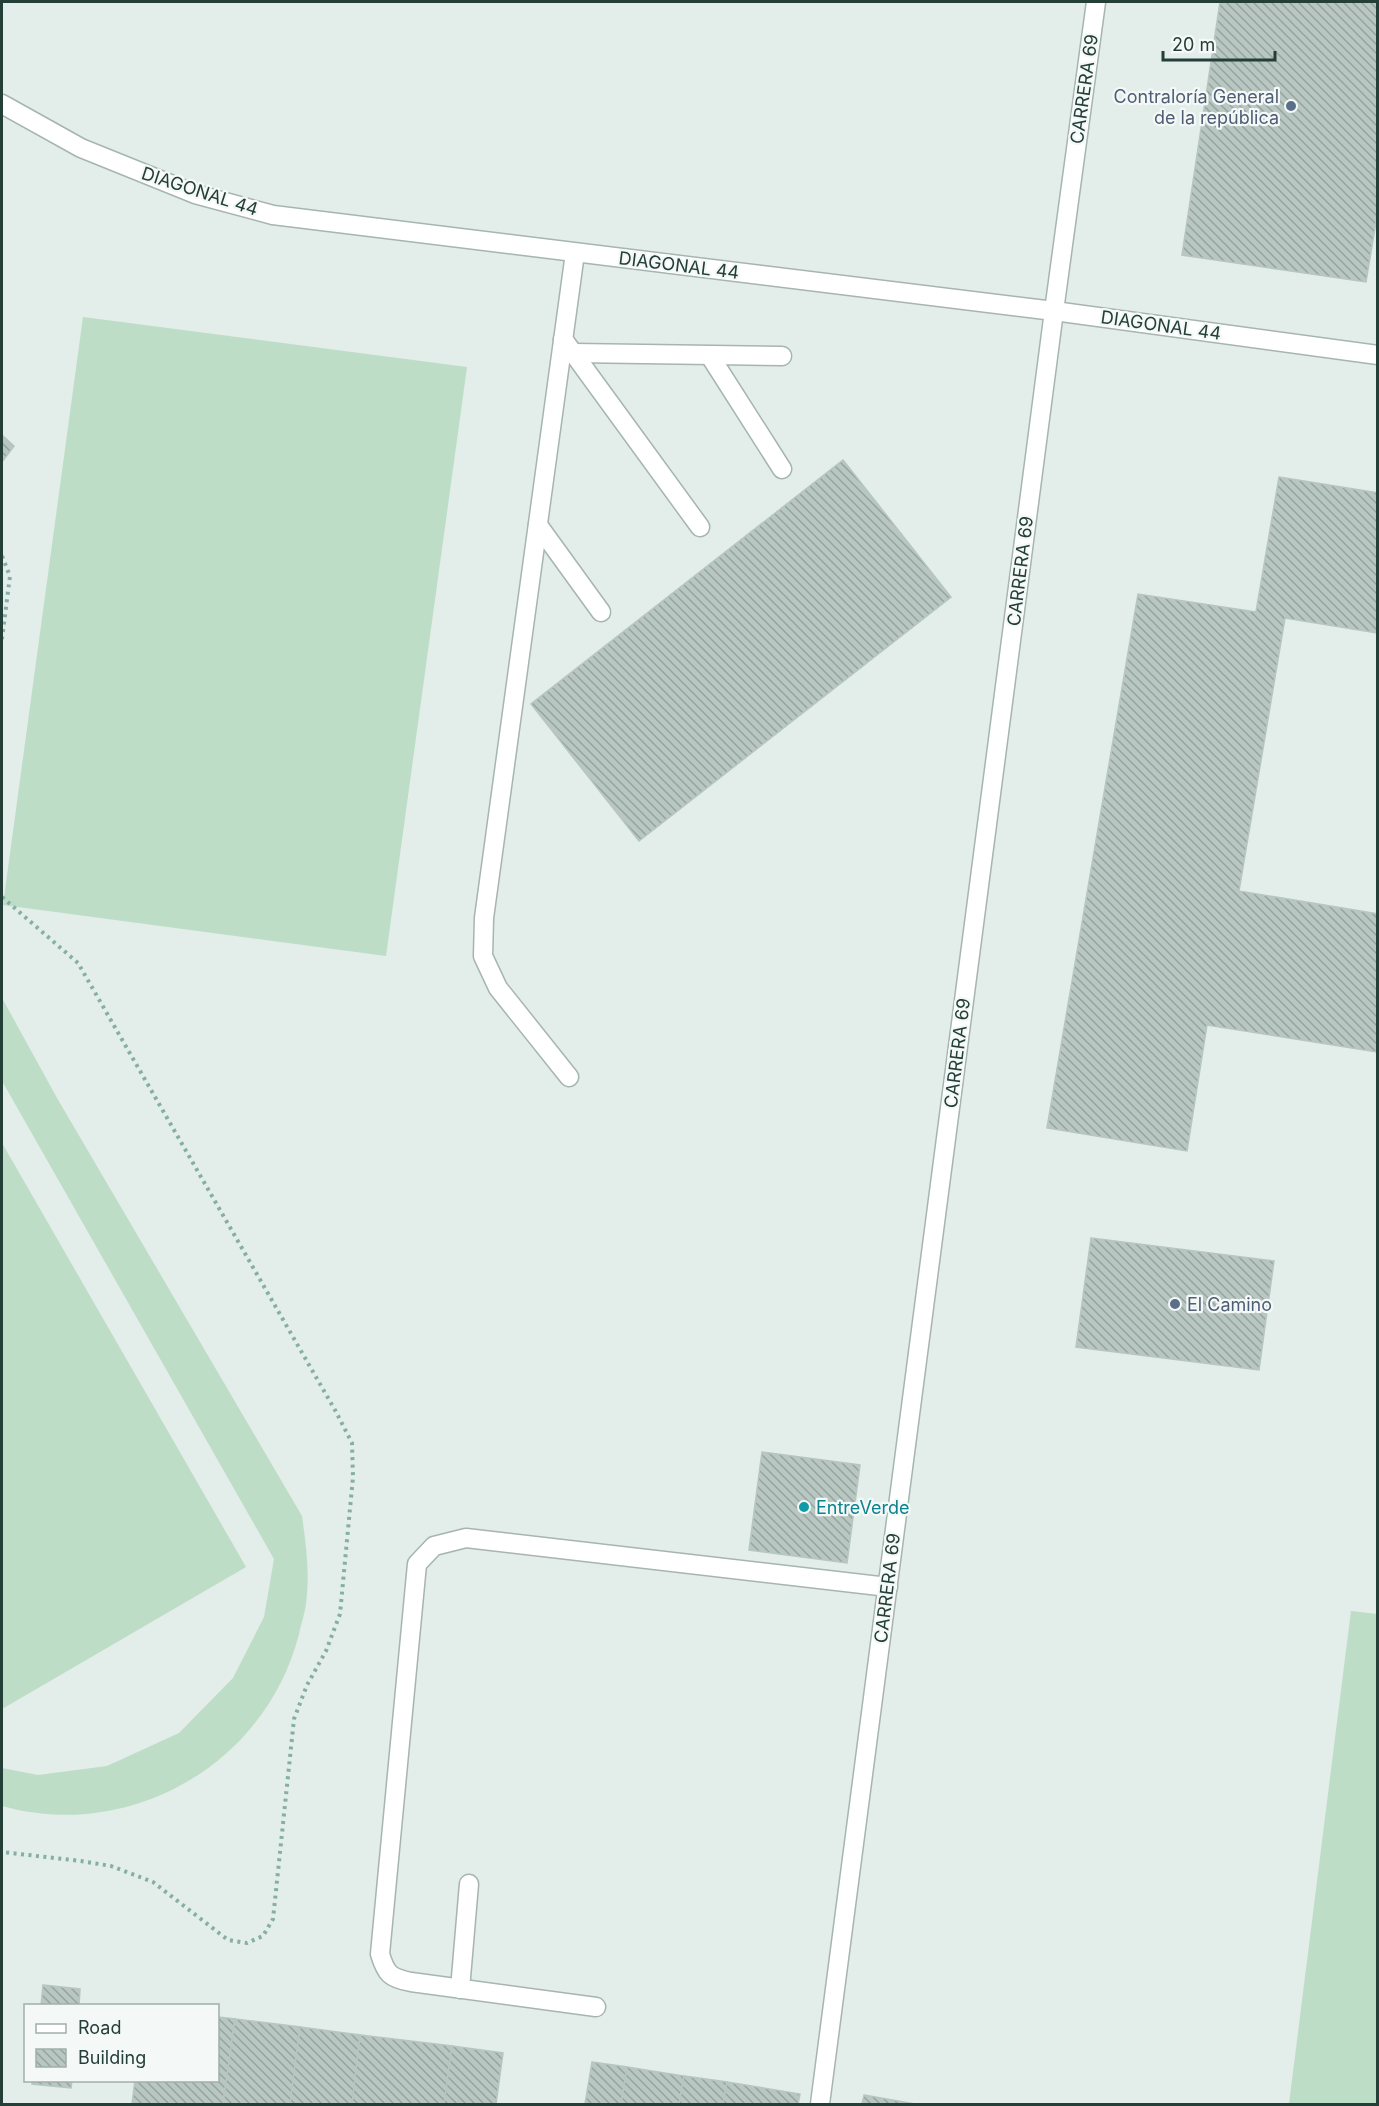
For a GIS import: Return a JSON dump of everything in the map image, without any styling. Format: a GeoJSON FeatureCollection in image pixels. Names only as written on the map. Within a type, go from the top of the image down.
{"type":"FeatureCollection","features":[{"type":"Feature","properties":{"kind":"street","name":"CARRERA 69"},"geometry":{"type":"LineString","coordinates":[[820,2104],[1096,2]]}},
{"type":"Feature","properties":{"kind":"street","name":"DIAGONAL 44"},"geometry":{"type":"LineString","coordinates":[[2,104],[81,148],[195,194],[273,215],[1054,311],[1377,355]]}},
{"type":"Feature","properties":{"kind":"street"},"geometry":{"type":"LineString","coordinates":[[569,1077],[498,988],[483,956],[484,918],[538,525],[569,346],[575,253]]}},
{"type":"Feature","properties":{"kind":"street"},"geometry":{"type":"LineString","coordinates":[[569,346],[710,356],[782,356]]}},
{"type":"Feature","properties":{"kind":"street"},"geometry":{"type":"LineString","coordinates":[[569,346],[700,527]]}},
{"type":"Feature","properties":{"kind":"street"},"geometry":{"type":"LineString","coordinates":[[710,356],[782,469]]}},
{"type":"Feature","properties":{"kind":"street"},"geometry":{"type":"LineString","coordinates":[[538,525],[601,612]]}},
{"type":"Feature","properties":{"kind":"street"},"geometry":{"type":"LineString","coordinates":[[596,2007],[396,1979],[384,1969],[380,1954],[417,1564],[434,1546],[466,1538],[888,1587]]}},
{"type":"Feature","properties":{"kind":"street"},"geometry":{"type":"LineString","coordinates":[[460,1989],[469,1884]]}},
{"type":"Feature","properties":{"kind":"path"},"geometry":{"type":"LineString","coordinates":[[2,556],[10,576],[2,639]]}},
{"type":"Feature","properties":{"kind":"path"},"geometry":{"type":"LineString","coordinates":[[2,897],[78,963],[335,1410],[352,1443],[353,1476],[340,1614],[326,1651],[307,1685],[294,1719],[273,1919],[262,1936],[247,1943],[228,1940],[153,1882],[111,1866],[2,1852]]}},
{"type":"Feature","properties":{"kind":"green space"},"geometry":{"type":"Polygon","coordinates":[[[83,317],[467,367],[386,956],[3,905],[83,317]]]}},
{"type":"Feature","properties":{"kind":"green space"},"geometry":{"type":"Polygon","coordinates":[[[2,998],[57,1098],[302,1516],[305,1538],[308,1570],[307,1592],[299,1634],[282,1680],[257,1721],[224,1755],[186,1782],[144,1802],[98,1813],[50,1814],[2,1806],[2,1768],[38,1775],[107,1766],[179,1733],[233,1678],[264,1617],[274,1559],[2,1081],[2,998]]]}},
{"type":"Feature","properties":{"kind":"green space"},"geometry":{"type":"Polygon","coordinates":[[[2,1143],[246,1567],[2,1709],[2,1143]]]}},
{"type":"Feature","properties":{"kind":"green space"},"geometry":{"type":"Polygon","coordinates":[[[1351,1611],[1377,1614],[1377,2104],[1289,2104],[1351,1611]]]}},
{"type":"Feature","properties":{"kind":"building","name":"Contraloría General de la república"},"geometry":{"type":"Polygon","coordinates":[[[1220,2],[1378,2],[1378,210],[1366,282],[1182,255],[1220,2]]]}},
{"type":"Feature","properties":{"kind":"building"},"geometry":{"type":"Polygon","coordinates":[[[2,435],[14,446],[2,462],[2,435]]]}},
{"type":"Feature","properties":{"kind":"building"},"geometry":{"type":"Polygon","coordinates":[[[843,460],[951,597],[639,841],[531,704],[843,460]]]}},
{"type":"Feature","properties":{"kind":"building"},"geometry":{"type":"Polygon","coordinates":[[[1279,477],[1378,493],[1378,633],[1285,618],[1239,891],[1378,914],[1378,1052],[1207,1025],[1187,1151],[1047,1128],[1138,594],[1256,612],[1279,477]]]}},
{"type":"Feature","properties":{"kind":"building","name":"El Camino"},"geometry":{"type":"Polygon","coordinates":[[[1091,1238],[1274,1261],[1259,1370],[1076,1347],[1091,1238]]]}},
{"type":"Feature","properties":{"kind":"building","name":"EntreVerde"},"geometry":{"type":"Polygon","coordinates":[[[762,1452],[860,1465],[847,1563],[749,1550],[762,1452]]]}},
{"type":"Feature","properties":{"kind":"building"},"geometry":{"type":"Polygon","coordinates":[[[43,1985],[80,1989],[79,2004],[41,2004],[43,1985]]]}},
{"type":"Feature","properties":{"kind":"building"},"geometry":{"type":"Polygon","coordinates":[[[219,2017],[235,2019],[223,2104],[132,2104],[135,2082],[219,2082],[219,2017]]]}},
{"type":"Feature","properties":{"kind":"building"},"geometry":{"type":"Polygon","coordinates":[[[235,2019],[300,2027],[290,2104],[223,2104],[235,2019]]]}},
{"type":"Feature","properties":{"kind":"building"},"geometry":{"type":"Polygon","coordinates":[[[300,2027],[360,2035],[352,2104],[290,2104],[300,2027]]]}},
{"type":"Feature","properties":{"kind":"building"},"geometry":{"type":"Polygon","coordinates":[[[360,2035],[452,2046],[444,2104],[352,2104],[360,2035]]]}},
{"type":"Feature","properties":{"kind":"building"},"geometry":{"type":"Polygon","coordinates":[[[452,2046],[503,2053],[496,2104],[444,2104],[452,2046]]]}},
{"type":"Feature","properties":{"kind":"building"},"geometry":{"type":"Polygon","coordinates":[[[592,2062],[627,2067],[621,2104],[585,2104],[592,2062]]]}},
{"type":"Feature","properties":{"kind":"building"},"geometry":{"type":"Polygon","coordinates":[[[627,2067],[684,2076],[679,2104],[621,2104],[627,2067]]]}},
{"type":"Feature","properties":{"kind":"building"},"geometry":{"type":"Polygon","coordinates":[[[684,2076],[727,2082],[723,2104],[679,2104],[684,2076]]]}},
{"type":"Feature","properties":{"kind":"building"},"geometry":{"type":"Polygon","coordinates":[[[32,2082],[72,2082],[71,2088],[32,2084],[32,2082]]]}},
{"type":"Feature","properties":{"kind":"building"},"geometry":{"type":"Polygon","coordinates":[[[727,2082],[800,2094],[798,2104],[723,2104],[727,2082]]]}},
{"type":"Feature","properties":{"kind":"building"},"geometry":{"type":"Polygon","coordinates":[[[864,2095],[915,2104],[862,2104],[864,2095]]]}},
{"type":"Feature","properties":{"kind":"place","name":"Contraloría General de la república"},"geometry":{"type":"Point","coordinates":[1291,106]}},
{"type":"Feature","properties":{"kind":"place","name":"El Camino"},"geometry":{"type":"Point","coordinates":[1175,1304]}},
{"type":"Feature","properties":{"kind":"place","name":"EntreVerde"},"geometry":{"type":"Point","coordinates":[804,1507]}}]}
